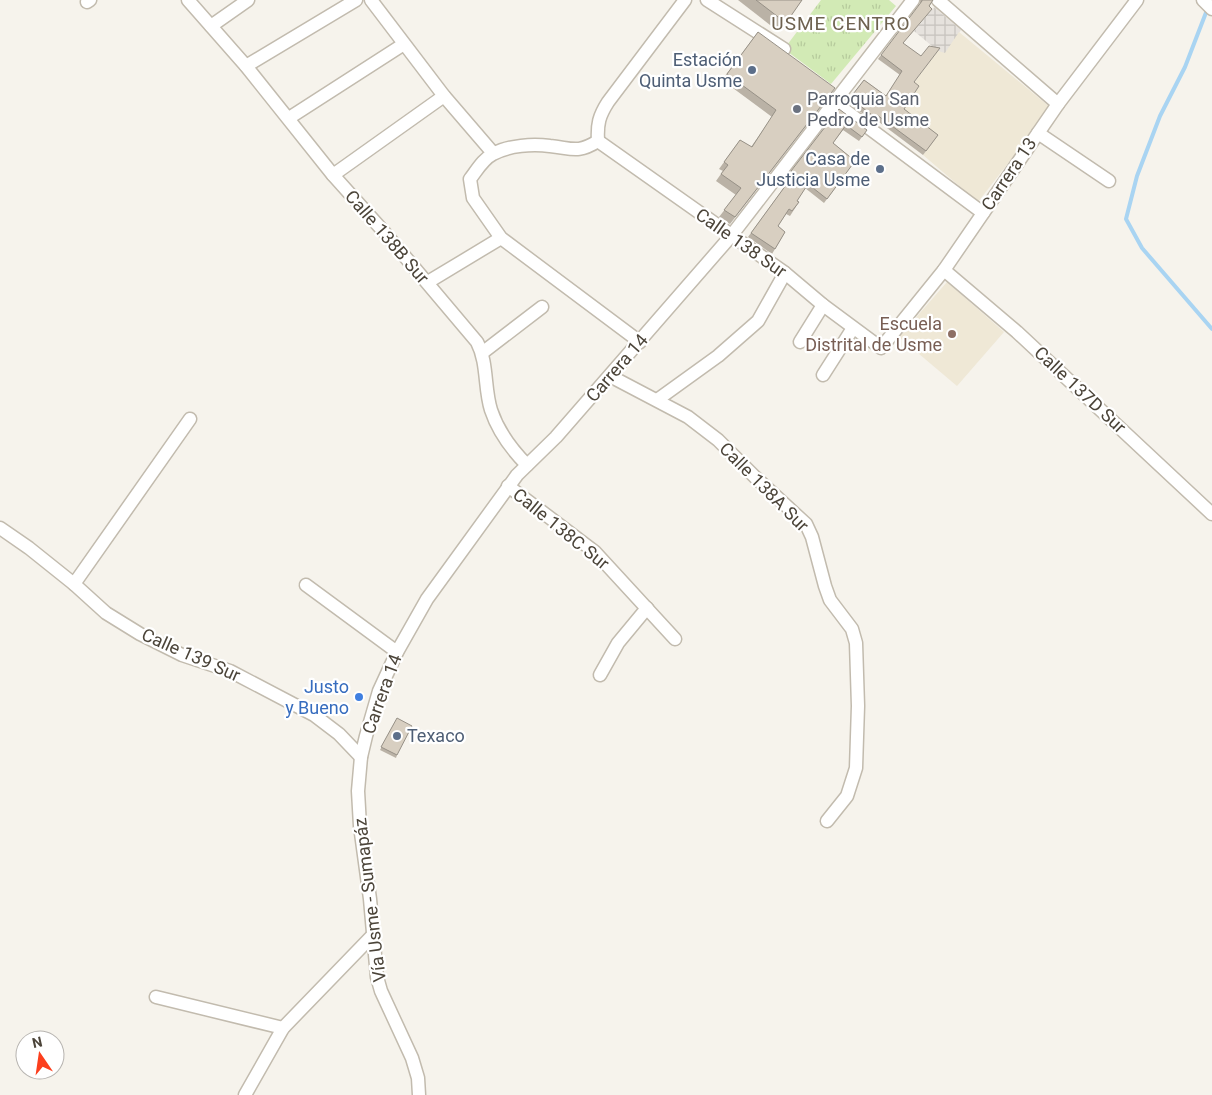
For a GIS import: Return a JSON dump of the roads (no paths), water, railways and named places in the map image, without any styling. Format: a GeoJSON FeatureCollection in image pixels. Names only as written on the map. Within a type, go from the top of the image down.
{"type":"FeatureCollection","features":[{"type":"Feature","properties":{"kind":"street","name":"Calle 138B Sur"},"geometry":{"type":"LineString","coordinates":[[188,0],[246,66],[333,174],[428,282],[477,342],[482,353],[491,410],[500,431],[515,453],[527,465]]}},
{"type":"Feature","properties":{"kind":"street"},"geometry":{"type":"LineString","coordinates":[[212,26],[248,0]]}},
{"type":"Feature","properties":{"kind":"street"},"geometry":{"type":"LineString","coordinates":[[246,66],[356,0]]}},
{"type":"Feature","properties":{"kind":"street"},"geometry":{"type":"LineString","coordinates":[[371,0],[444,96],[493,154]]}},
{"type":"Feature","properties":{"kind":"street"},"geometry":{"type":"LineString","coordinates":[[640,342],[501,238],[473,198],[470,179],[481,164],[493,154],[523,145],[550,146],[572,150],[586,148],[598,141],[597,128],[600,115],[608,102],[685,0]]}},
{"type":"Feature","properties":{"kind":"street"},"geometry":{"type":"LineString","coordinates":[[707,0],[784,49]]}},
{"type":"Feature","properties":{"kind":"street","name":"Carrera 14"},"geometry":{"type":"LineString","coordinates":[[361,757],[380,691],[397,652],[427,599],[508,486],[556,437],[732,236],[912,0]]}},
{"type":"Feature","properties":{"kind":"street"},"geometry":{"type":"LineString","coordinates":[[938,0],[1058,104]]}},
{"type":"Feature","properties":{"kind":"street","name":"Carrera 13"},"geometry":{"type":"LineString","coordinates":[[881,348],[944,270],[1058,104],[1137,0]]}},
{"type":"Feature","properties":{"kind":"street"},"geometry":{"type":"LineString","coordinates":[[1203,0],[1212,8]]}},
{"type":"Feature","properties":{"kind":"street"},"geometry":{"type":"LineString","coordinates":[[289,118],[404,44]]}},
{"type":"Feature","properties":{"kind":"street"},"geometry":{"type":"LineString","coordinates":[[333,174],[444,96]]}},
{"type":"Feature","properties":{"kind":"street"},"geometry":{"type":"LineString","coordinates":[[834,102],[983,213]]}},
{"type":"Feature","properties":{"kind":"street"},"geometry":{"type":"LineString","coordinates":[[1038,133],[1109,181]]}},
{"type":"Feature","properties":{"kind":"street","name":"Calle 138 Sur"},"geometry":{"type":"LineString","coordinates":[[598,141],[785,273],[823,305],[881,348]]}},
{"type":"Feature","properties":{"kind":"street"},"geometry":{"type":"LineString","coordinates":[[428,282],[501,238]]}},
{"type":"Feature","properties":{"kind":"street","name":"Calle 137D Sur"},"geometry":{"type":"LineString","coordinates":[[944,270],[1018,332],[1212,514]]}},
{"type":"Feature","properties":{"kind":"street"},"geometry":{"type":"LineString","coordinates":[[658,400],[718,356],[758,321],[785,273]]}},
{"type":"Feature","properties":{"kind":"street"},"geometry":{"type":"LineString","coordinates":[[800,342],[823,305]]}},
{"type":"Feature","properties":{"kind":"street"},"geometry":{"type":"LineString","coordinates":[[482,353],[542,307]]}},
{"type":"Feature","properties":{"kind":"street"},"geometry":{"type":"LineString","coordinates":[[822,375],[853,328]]}},
{"type":"Feature","properties":{"kind":"street","name":"Calle 138A Sur"},"geometry":{"type":"LineString","coordinates":[[610,376],[688,416],[718,440],[806,524],[812,537],[824,586],[830,600],[852,630],[856,643],[858,706],[856,768],[847,796],[827,821]]}},
{"type":"Feature","properties":{"kind":"street"},"geometry":{"type":"LineString","coordinates":[[74,584],[190,419]]}},
{"type":"Feature","properties":{"kind":"street","name":"Calle 138C Sur"},"geometry":{"type":"LineString","coordinates":[[508,486],[595,552],[675,639]]}},
{"type":"Feature","properties":{"kind":"street","name":"Calle 139 Sur"},"geometry":{"type":"LineString","coordinates":[[0,528],[29,548],[74,584],[106,613],[140,634],[182,655],[230,671],[314,714],[339,734],[361,757]]}},
{"type":"Feature","properties":{"kind":"street"},"geometry":{"type":"LineString","coordinates":[[306,586],[397,652]]}},
{"type":"Feature","properties":{"kind":"street"},"geometry":{"type":"LineString","coordinates":[[600,675],[618,643],[647,608]]}},
{"type":"Feature","properties":{"kind":"street","name":"Vía Usme - Sumapáz"},"geometry":{"type":"LineString","coordinates":[[361,757],[358,791],[360,826],[370,899],[377,977],[412,1058],[418,1078],[419,1095]]}},
{"type":"Feature","properties":{"kind":"street"},"geometry":{"type":"LineString","coordinates":[[245,1095],[283,1028],[372,936]]}},
{"type":"Feature","properties":{"kind":"street"},"geometry":{"type":"LineString","coordinates":[[156,997],[283,1028]]}},
{"type":"Feature","properties":{"kind":"waterway"},"geometry":{"type":"LineString","coordinates":[[1207,10],[1185,67],[1160,116],[1137,176],[1126,219],[1142,248],[1212,329]]}},
{"type":"Feature","properties":{"kind":"place","name":"Estación Quinta Usme"},"geometry":{"type":"Point","coordinates":[752,70]}},
{"type":"Feature","properties":{"kind":"place","name":"Parroquia San Pedro de Usme"},"geometry":{"type":"Point","coordinates":[797,109]}},
{"type":"Feature","properties":{"kind":"place","name":"Casa de Justicia Usme"},"geometry":{"type":"Point","coordinates":[880,169]}},
{"type":"Feature","properties":{"kind":"place","name":"Escuela Distrital de Usme"},"geometry":{"type":"Point","coordinates":[952,334]}},
{"type":"Feature","properties":{"kind":"place","name":"Justo y Bueno"},"geometry":{"type":"Point","coordinates":[359,697]}},
{"type":"Feature","properties":{"kind":"place","name":"Texaco"},"geometry":{"type":"Point","coordinates":[397,736]}},
{"type":"Feature","properties":{"kind":"district","name":"USME CENTRO"},"geometry":{"type":"Point","coordinates":[841,23]}}]}
